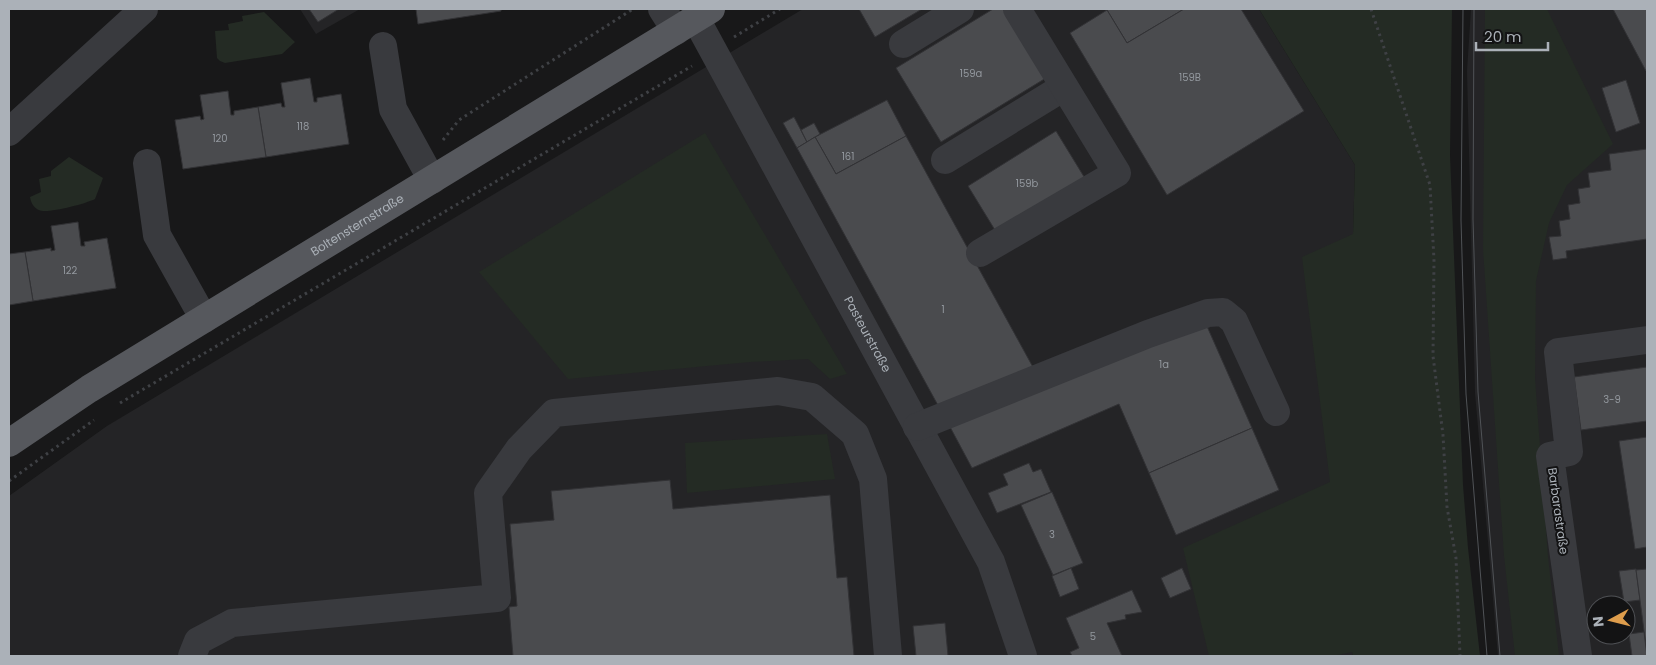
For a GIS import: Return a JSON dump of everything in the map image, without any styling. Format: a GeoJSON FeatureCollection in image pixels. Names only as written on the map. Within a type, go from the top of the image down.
{"type":"FeatureCollection","features":[{"type":"Feature","properties":{"kind":"main road","name":"Boltensternstraße"},"geometry":{"type":"LineString","coordinates":[[9,443],[89,389],[701,16]]}},
{"type":"Feature","properties":{"kind":"street"},"geometry":{"type":"LineString","coordinates":[[9,132],[144,9]]}},
{"type":"Feature","properties":{"kind":"street","name":"Pasteurstraße"},"geometry":{"type":"LineString","coordinates":[[662,9],[701,16],[714,52],[991,562],[1023,656]]}},
{"type":"Feature","properties":{"kind":"street"},"geometry":{"type":"LineString","coordinates":[[903,44],[960,9]]}},
{"type":"Feature","properties":{"kind":"street"},"geometry":{"type":"LineString","coordinates":[[980,254],[1117,174],[1017,9]]}},
{"type":"Feature","properties":{"kind":"street"},"geometry":{"type":"LineString","coordinates":[[383,46],[393,109],[432,180]]}},
{"type":"Feature","properties":{"kind":"street"},"geometry":{"type":"LineString","coordinates":[[945,160],[1064,87]]}},
{"type":"Feature","properties":{"kind":"street"},"geometry":{"type":"LineString","coordinates":[[147,163],[157,235],[204,319]]}},
{"type":"Feature","properties":{"kind":"street"},"geometry":{"type":"LineString","coordinates":[[918,427],[1148,334],[1208,313],[1223,312],[1234,321],[1276,412]]}},
{"type":"Feature","properties":{"kind":"street","name":"Barbarastraße"},"geometry":{"type":"LineString","coordinates":[[1578,656],[1550,456],[1569,452],[1558,352],[1647,340]]}},
{"type":"Feature","properties":{"kind":"street"},"geometry":{"type":"LineString","coordinates":[[192,656],[198,641],[232,622],[497,598],[488,493],[519,449],[554,413],[778,391],[812,397],[855,434],[873,479],[888,656]]}},
{"type":"Feature","properties":{"kind":"path"},"geometry":{"type":"LineString","coordinates":[[112,408],[698,62],[714,52],[726,41],[780,9]]}},
{"type":"Feature","properties":{"kind":"path"},"geometry":{"type":"LineString","coordinates":[[1371,9],[1430,185],[1434,260],[1433,356],[1443,436],[1446,507],[1456,558],[1460,656]]}},
{"type":"Feature","properties":{"kind":"path"},"geometry":{"type":"LineString","coordinates":[[9,481],[95,419]]}},
{"type":"Feature","properties":{"kind":"shaded area"},"geometry":{"type":"Polygon","coordinates":[[[300,9],[360,9],[316,34],[300,9]]]}},
{"type":"Feature","properties":{"kind":"shaded area"},"geometry":{"type":"Polygon","coordinates":[[[803,9],[1259,9],[1355,165],[1353,235],[1330,482],[1353,656],[9,656],[9,496],[107,426],[803,9]]]}},
{"type":"Feature","properties":{"kind":"shaded area"},"geometry":{"type":"Polygon","coordinates":[[[1259,9],[1452,9],[1450,155],[1463,485],[1480,656],[1353,656],[1352,652],[1333,656],[1209,656],[1183,548],[1330,482],[1302,257],[1353,234],[1355,165],[1259,9]]]}},
{"type":"Feature","properties":{"kind":"shaded area"},"geometry":{"type":"Polygon","coordinates":[[[1471,9],[1647,9],[1647,656],[1498,656],[1475,393],[1467,71],[1471,9]]]}},
{"type":"Feature","properties":{"kind":"shaded area"},"geometry":{"type":"Polygon","coordinates":[[[1485,9],[1547,9],[1613,144],[1567,185],[1549,223],[1536,281],[1535,378],[1548,557],[1559,656],[1515,656],[1504,556],[1483,249],[1485,9]]]}},
{"type":"Feature","properties":{"kind":"shaded area"},"geometry":{"type":"Polygon","coordinates":[[[264,12],[295,42],[282,54],[225,63],[220,61],[217,58],[215,31],[229,30],[228,24],[243,21],[242,16],[264,12]]]}},
{"type":"Feature","properties":{"kind":"shaded area"},"geometry":{"type":"Polygon","coordinates":[[[705,133],[847,374],[830,379],[808,359],[750,362],[568,379],[479,272],[705,133]]]}},
{"type":"Feature","properties":{"kind":"shaded area"},"geometry":{"type":"Polygon","coordinates":[[[69,157],[103,178],[95,199],[48,211],[36,208],[32,204],[30,197],[41,192],[39,179],[51,176],[51,171],[69,157]]]}},
{"type":"Feature","properties":{"kind":"shaded area"},"geometry":{"type":"Polygon","coordinates":[[[827,434],[835,479],[687,493],[685,443],[827,434]]]}},
{"type":"Feature","properties":{"kind":"building"},"geometry":{"type":"Polygon","coordinates":[[[309,9],[339,9],[318,22],[309,9]]]}},
{"type":"Feature","properties":{"kind":"building"},"geometry":{"type":"Polygon","coordinates":[[[416,9],[501,9],[501,11],[418,24],[416,9]]]}},
{"type":"Feature","properties":{"kind":"building"},"geometry":{"type":"Polygon","coordinates":[[[859,9],[922,9],[875,37],[859,9]]]}},
{"type":"Feature","properties":{"kind":"building"},"geometry":{"type":"Polygon","coordinates":[[[993,9],[1003,9],[1046,78],[941,142],[896,68],[993,9]]]}},
{"type":"Feature","properties":{"kind":"building"},"geometry":{"type":"Polygon","coordinates":[[[1184,9],[1127,43],[1107,10],[1184,9]]]}},
{"type":"Feature","properties":{"kind":"building"},"geometry":{"type":"Polygon","coordinates":[[[1184,9],[1241,9],[1304,111],[1167,195],[1070,33],[1107,10],[1127,43],[1184,9]]]}},
{"type":"Feature","properties":{"kind":"building"},"geometry":{"type":"Polygon","coordinates":[[[1613,9],[1647,9],[1647,71],[1646,71],[1613,9]]]}},
{"type":"Feature","properties":{"kind":"building"},"geometry":{"type":"Polygon","coordinates":[[[310,78],[314,102],[317,102],[317,98],[341,94],[349,144],[266,157],[258,107],[281,103],[282,107],[285,107],[281,83],[310,78]]]}},
{"type":"Feature","properties":{"kind":"building"},"geometry":{"type":"Polygon","coordinates":[[[1626,80],[1640,123],[1616,132],[1602,88],[1626,80]]]}},
{"type":"Feature","properties":{"kind":"building"},"geometry":{"type":"Polygon","coordinates":[[[228,91],[231,115],[234,115],[234,111],[258,107],[266,157],[183,169],[175,120],[200,116],[201,120],[204,119],[200,95],[228,91]]]}},
{"type":"Feature","properties":{"kind":"building"},"geometry":{"type":"Polygon","coordinates":[[[887,100],[906,136],[836,174],[815,137],[887,100]]]}},
{"type":"Feature","properties":{"kind":"building"},"geometry":{"type":"Polygon","coordinates":[[[794,117],[807,142],[797,148],[783,123],[794,117]]]}},
{"type":"Feature","properties":{"kind":"building"},"geometry":{"type":"Polygon","coordinates":[[[814,123],[820,134],[807,142],[801,130],[814,123]]]}},
{"type":"Feature","properties":{"kind":"building"},"geometry":{"type":"Polygon","coordinates":[[[1056,131],[1086,180],[998,235],[968,186],[1056,131]]]}},
{"type":"Feature","properties":{"kind":"building"},"geometry":{"type":"Polygon","coordinates":[[[906,136],[1034,369],[940,409],[797,148],[815,137],[836,174],[906,136]]]}},
{"type":"Feature","properties":{"kind":"building"},"geometry":{"type":"Polygon","coordinates":[[[1647,149],[1647,239],[1566,251],[1567,258],[1553,260],[1549,237],[1561,236],[1559,221],[1570,219],[1568,205],[1580,203],[1578,189],[1590,187],[1588,173],[1611,170],[1609,154],[1647,149]]]}},
{"type":"Feature","properties":{"kind":"building"},"geometry":{"type":"Polygon","coordinates":[[[78,222],[81,246],[85,246],[84,242],[107,238],[116,288],[33,301],[25,252],[51,248],[51,251],[55,250],[51,226],[78,222]]]}},
{"type":"Feature","properties":{"kind":"building"},"geometry":{"type":"Polygon","coordinates":[[[25,252],[33,301],[9,305],[9,254],[25,252]]]}},
{"type":"Feature","properties":{"kind":"building"},"geometry":{"type":"Polygon","coordinates":[[[1206,324],[1252,428],[1149,473],[1119,404],[972,468],[949,425],[1206,324]]]}},
{"type":"Feature","properties":{"kind":"building"},"geometry":{"type":"Polygon","coordinates":[[[1647,367],[1647,421],[1581,430],[1574,377],[1647,367]]]}},
{"type":"Feature","properties":{"kind":"building"},"geometry":{"type":"Polygon","coordinates":[[[1252,428],[1279,490],[1176,535],[1149,473],[1252,428]]]}},
{"type":"Feature","properties":{"kind":"building"},"geometry":{"type":"Polygon","coordinates":[[[1647,437],[1647,547],[1635,549],[1619,441],[1647,437]]]}},
{"type":"Feature","properties":{"kind":"building"},"geometry":{"type":"Polygon","coordinates":[[[1029,463],[1033,472],[1041,469],[1051,492],[997,513],[988,493],[1008,485],[1003,474],[1029,463]]]}},
{"type":"Feature","properties":{"kind":"building"},"geometry":{"type":"Polygon","coordinates":[[[670,480],[673,509],[830,495],[837,578],[847,577],[854,656],[513,656],[509,607],[517,606],[510,524],[554,520],[551,491],[670,480]]]}},
{"type":"Feature","properties":{"kind":"building"},"geometry":{"type":"Polygon","coordinates":[[[1052,492],[1083,563],[1053,575],[1021,505],[1052,492]]]}},
{"type":"Feature","properties":{"kind":"building"},"geometry":{"type":"Polygon","coordinates":[[[1071,568],[1079,589],[1060,597],[1052,576],[1071,568]]]}},
{"type":"Feature","properties":{"kind":"building"},"geometry":{"type":"Polygon","coordinates":[[[1182,568],[1191,589],[1170,598],[1161,578],[1182,568]]]}},
{"type":"Feature","properties":{"kind":"building"},"geometry":{"type":"Polygon","coordinates":[[[1636,569],[1640,600],[1636,600],[1636,595],[1623,595],[1619,571],[1636,569]]]}},
{"type":"Feature","properties":{"kind":"building"},"geometry":{"type":"Polygon","coordinates":[[[1647,569],[1647,653],[1636,570],[1647,569]]]}},
{"type":"Feature","properties":{"kind":"building"},"geometry":{"type":"Polygon","coordinates":[[[1132,590],[1142,612],[1125,615],[1126,619],[1107,623],[1122,656],[1072,656],[1070,652],[1079,648],[1066,618],[1132,590]]]}},
{"type":"Feature","properties":{"kind":"building"},"geometry":{"type":"Polygon","coordinates":[[[945,623],[948,656],[916,656],[913,626],[945,623]]]}},
{"type":"Feature","properties":{"kind":"building"},"geometry":{"type":"Polygon","coordinates":[[[1644,632],[1647,656],[1632,656],[1630,645],[1636,645],[1636,633],[1644,632]]]}},
{"type":"Feature","properties":{"kind":"tram line"},"geometry":{"type":"LineString","coordinates":[[1463,9],[1461,220],[1466,394],[1487,656]]}},
{"type":"Feature","properties":{"kind":"tram line"},"geometry":{"type":"LineString","coordinates":[[1474,9],[1473,219],[1478,392],[1500,656]]}}]}
